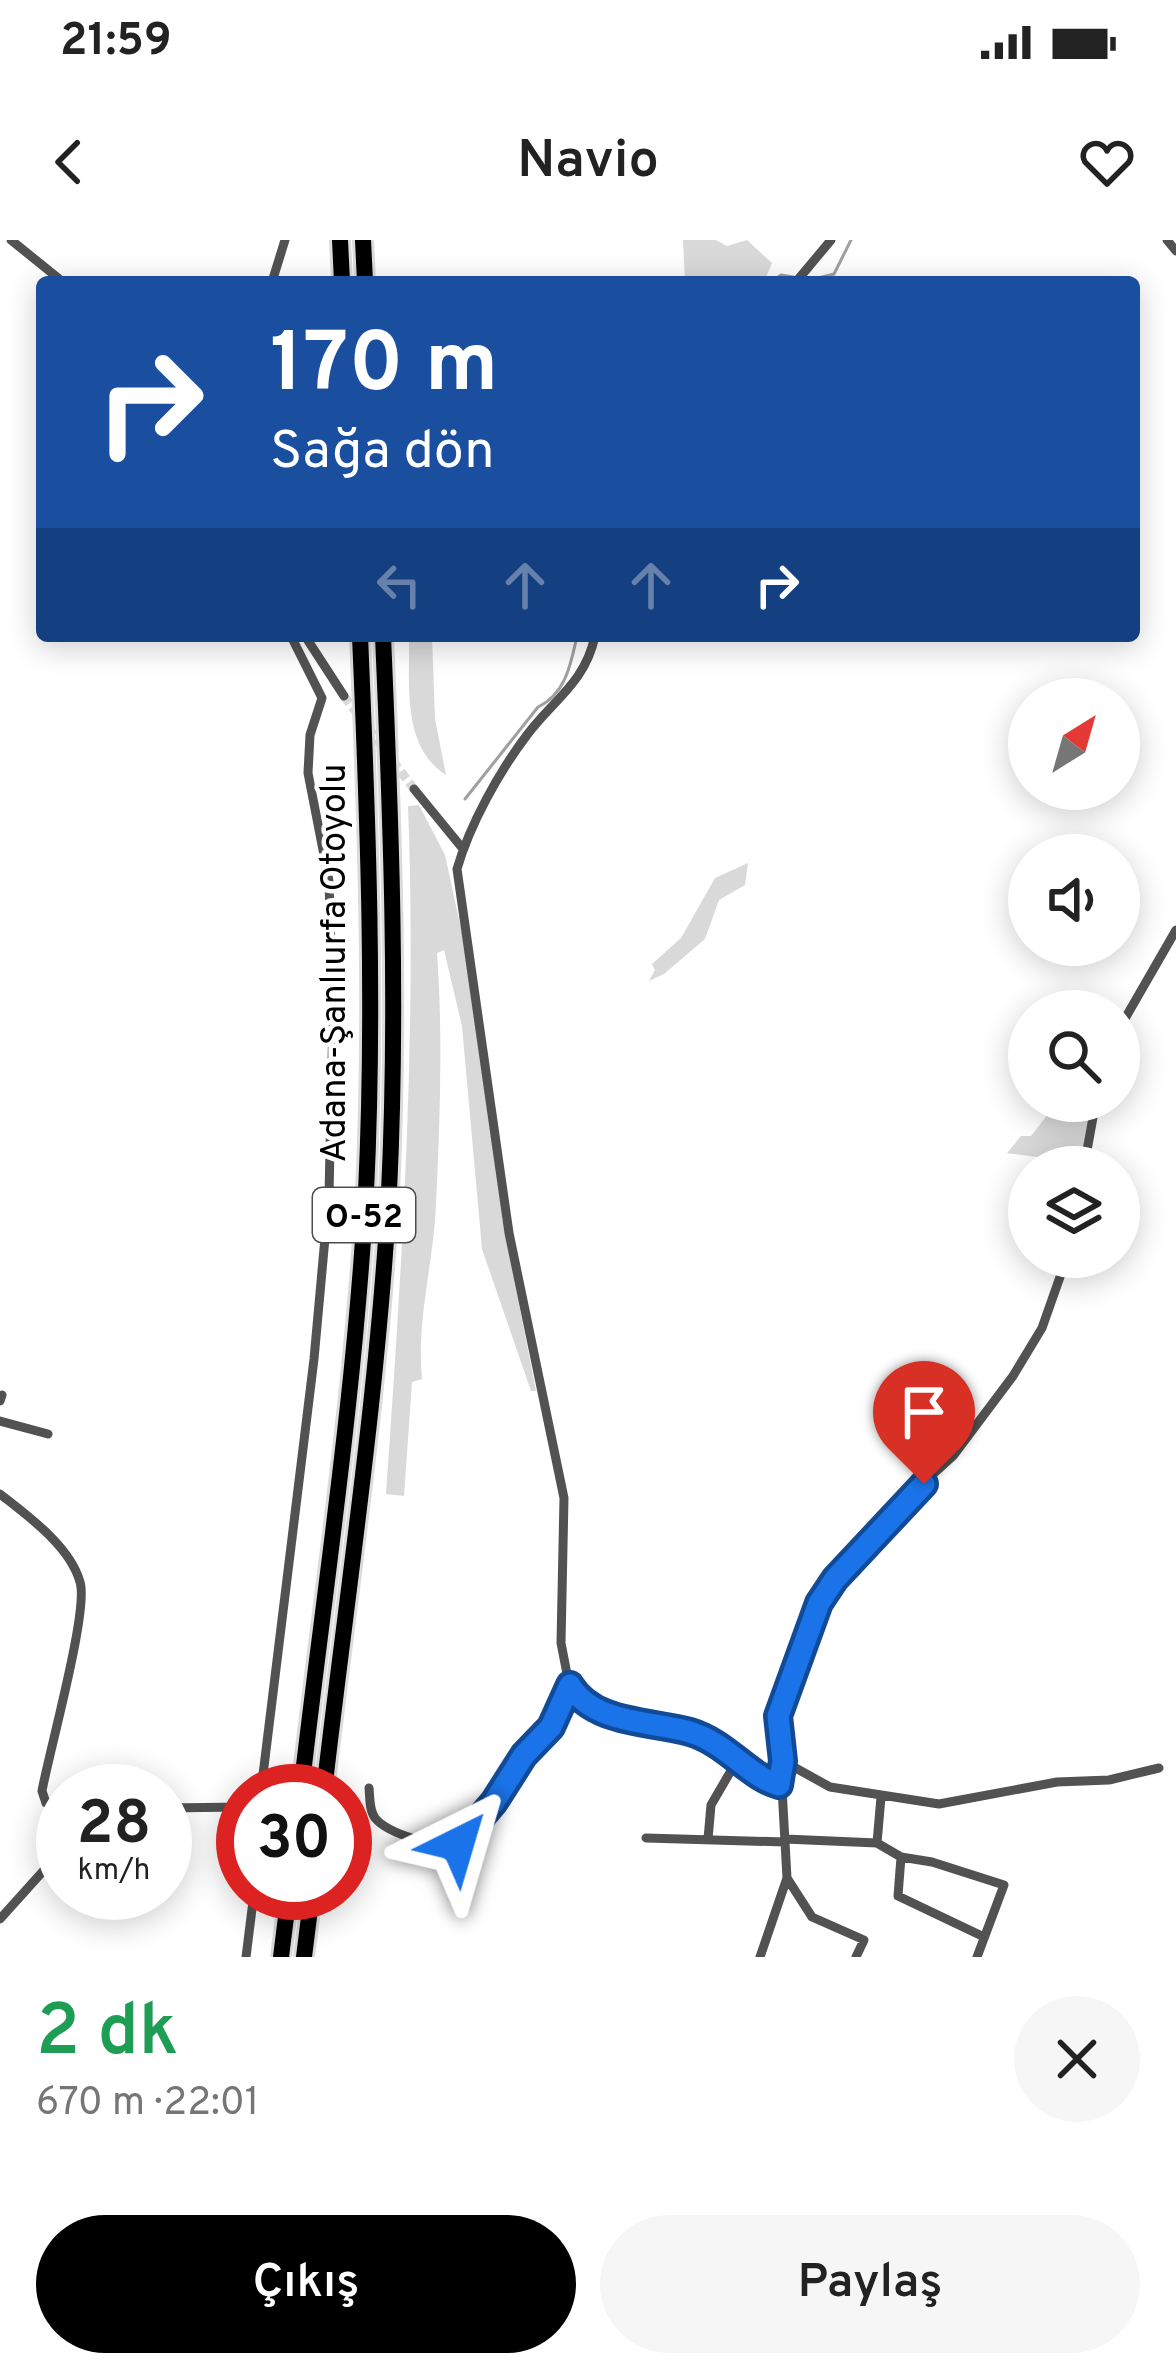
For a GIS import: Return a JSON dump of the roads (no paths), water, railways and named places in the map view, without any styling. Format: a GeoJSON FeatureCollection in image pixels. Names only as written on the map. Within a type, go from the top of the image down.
{"type":"FeatureCollection","features":[{"type":"Feature","properties":{"kind":"highway"},"geometry":{"type":"LineString","coordinates":[[340,240],[343,276]]}},
{"type":"Feature","properties":{"kind":"highway"},"geometry":{"type":"LineString","coordinates":[[363,240],[365,276]]}},
{"type":"Feature","properties":{"kind":"highway","name":"Adana-Şanlıurfa Otoyolu"},"geometry":{"type":"LineString","coordinates":[[304,1764],[350,1386],[366,1194],[373,994],[360,642]]}},
{"type":"Feature","properties":{"kind":"highway","name":"Adana-Şanlıurfa Otoyolu"},"geometry":{"type":"LineString","coordinates":[[327,1764],[357,1523],[388,1196],[396,994],[383,642]]}},
{"type":"Feature","properties":{"kind":"highway"},"geometry":{"type":"LineString","coordinates":[[281,1957],[286,1920]]}},
{"type":"Feature","properties":{"kind":"highway"},"geometry":{"type":"LineString","coordinates":[[304,1957],[309,1920]]}},
{"type":"Feature","properties":{"kind":"street"},"geometry":{"type":"LineString","coordinates":[[11,240],[56,276]]}},
{"type":"Feature","properties":{"kind":"street"},"geometry":{"type":"LineString","coordinates":[[274,276],[285,240]]}},
{"type":"Feature","properties":{"kind":"street"},"geometry":{"type":"LineString","coordinates":[[801,276],[831,240]]}},
{"type":"Feature","properties":{"kind":"street"},"geometry":{"type":"LineString","coordinates":[[1167,240],[1176,251]]}},
{"type":"Feature","properties":{"kind":"street"},"geometry":{"type":"LineString","coordinates":[[264,1764],[314,1359],[332,1107],[328,881],[308,773],[310,735],[322,698],[294,642]]}},
{"type":"Feature","properties":{"kind":"street"},"geometry":{"type":"LineString","coordinates":[[309,642],[344,696]]}},
{"type":"Feature","properties":{"kind":"street"},"geometry":{"type":"LineString","coordinates":[[593,642],[581,675],[525,737],[463,848],[457,868],[480,1002],[507,1220],[563,1498],[561,1642],[570,1685],[587,1704],[614,1716],[688,1731],[739,1757],[779,1785]]}},
{"type":"Feature","properties":{"kind":"street"},"geometry":{"type":"LineString","coordinates":[[414,789],[463,848]]}},
{"type":"Feature","properties":{"kind":"street"},"geometry":{"type":"LineString","coordinates":[[1140,993],[1176,930]]}},
{"type":"Feature","properties":{"kind":"street"},"geometry":{"type":"LineString","coordinates":[[760,1957],[787,1878],[779,1710],[824,1592],[975,1430],[1038,1337],[1059,1278]]}},
{"type":"Feature","properties":{"kind":"street"},"geometry":{"type":"LineString","coordinates":[[0,1421],[48,1434]]}},
{"type":"Feature","properties":{"kind":"street"},"geometry":{"type":"LineString","coordinates":[[0,1494],[44,1531],[81,1583],[76,1633],[48,1764]]}},
{"type":"Feature","properties":{"kind":"street"},"geometry":{"type":"LineString","coordinates":[[372,1811],[382,1822],[429,1845],[458,1844],[494,1802],[524,1755],[551,1727],[570,1685]]}},
{"type":"Feature","properties":{"kind":"street"},"geometry":{"type":"LineString","coordinates":[[708,1839],[711,1805],[739,1757]]}},
{"type":"Feature","properties":{"kind":"street"},"geometry":{"type":"LineString","coordinates":[[783,1761],[821,1784],[881,1797],[952,1803],[1041,1784],[1109,1780],[1159,1768]]}},
{"type":"Feature","properties":{"kind":"street"},"geometry":{"type":"LineString","coordinates":[[877,1843],[881,1797]]}},
{"type":"Feature","properties":{"kind":"street"},"geometry":{"type":"LineString","coordinates":[[646,1838],[877,1843],[901,1857],[1004,1886],[977,1957]]}},
{"type":"Feature","properties":{"kind":"street"},"geometry":{"type":"LineString","coordinates":[[901,1857],[898,1896],[982,1936]]}},
{"type":"Feature","properties":{"kind":"street"},"geometry":{"type":"LineString","coordinates":[[787,1878],[812,1916],[864,1940],[856,1957]]}},
{"type":"Feature","properties":{"kind":"street"},"geometry":{"type":"LineString","coordinates":[[0,1919],[36,1879]]}},
{"type":"Feature","properties":{"kind":"street"},"geometry":{"type":"LineString","coordinates":[[246,1957],[251,1920]]}},
{"type":"Feature","properties":{"kind":"waterway"},"geometry":{"type":"LineString","coordinates":[[826,276],[834,274],[851,240]]}},
{"type":"Feature","properties":{"kind":"waterway"},"geometry":{"type":"LineString","coordinates":[[780,276],[787,276]]}},
{"type":"Feature","properties":{"kind":"waterway"},"geometry":{"type":"LineString","coordinates":[[465,799],[538,707],[561,686],[575,642]]}},
{"type":"Feature","properties":{"kind":"tunnel"},"geometry":{"type":"LineString","coordinates":[[344,696],[414,789]]}}]}
